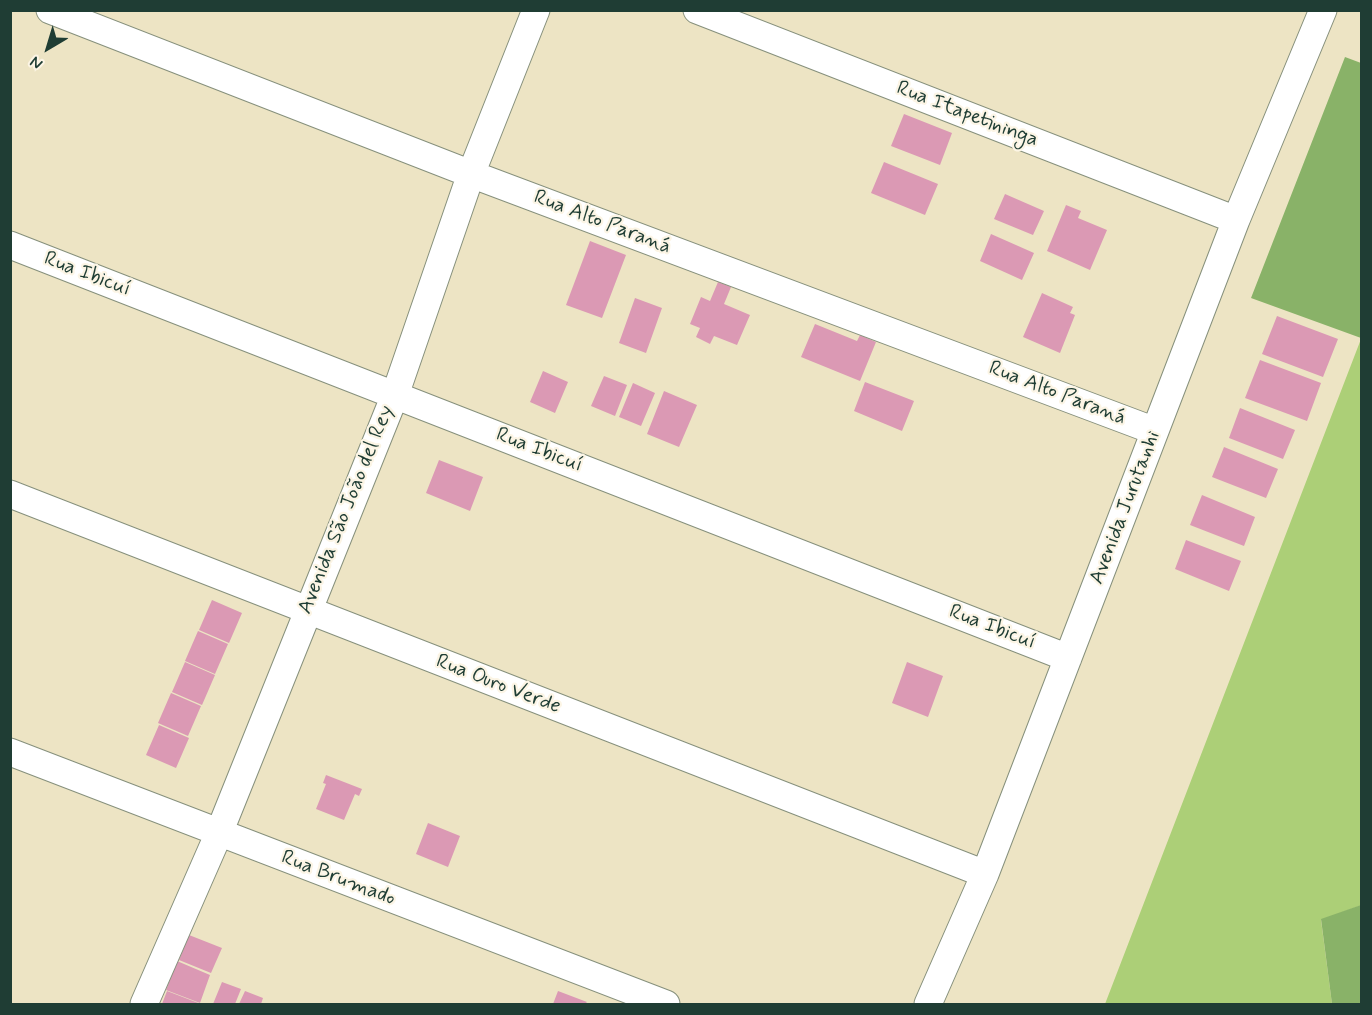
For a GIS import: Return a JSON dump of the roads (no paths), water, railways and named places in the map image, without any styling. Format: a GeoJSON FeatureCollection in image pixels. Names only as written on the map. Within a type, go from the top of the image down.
{"type":"FeatureCollection","features":[{"type":"Feature","properties":{"kind":"street","name":"Rua Alto Paraná"},"geometry":{"type":"LineString","coordinates":[[50,10],[471,174],[1155,431]]}},
{"type":"Feature","properties":{"kind":"street","name":"Avenida São João del Rey"},"geometry":{"type":"LineString","coordinates":[[144,1005],[219,834],[306,610],[395,395],[471,174],[536,10]]}},
{"type":"Feature","properties":{"kind":"street","name":"Rua Itapetininga"},"geometry":{"type":"LineString","coordinates":[[697,10],[1236,220]]}},
{"type":"Feature","properties":{"kind":"street","name":"Avenida Jurutanhi"},"geometry":{"type":"LineString","coordinates":[[928,1005],[985,874],[1236,220],[1323,10]]}},
{"type":"Feature","properties":{"kind":"street","name":"Rua Ibicuí"},"geometry":{"type":"LineString","coordinates":[[10,245],[1068,658]]}},
{"type":"Feature","properties":{"kind":"street","name":"Rua Ouro Verde"},"geometry":{"type":"LineString","coordinates":[[10,494],[985,874]]}},
{"type":"Feature","properties":{"kind":"street","name":"Rua Brumado"},"geometry":{"type":"LineString","coordinates":[[10,752],[666,1005]]}}]}
